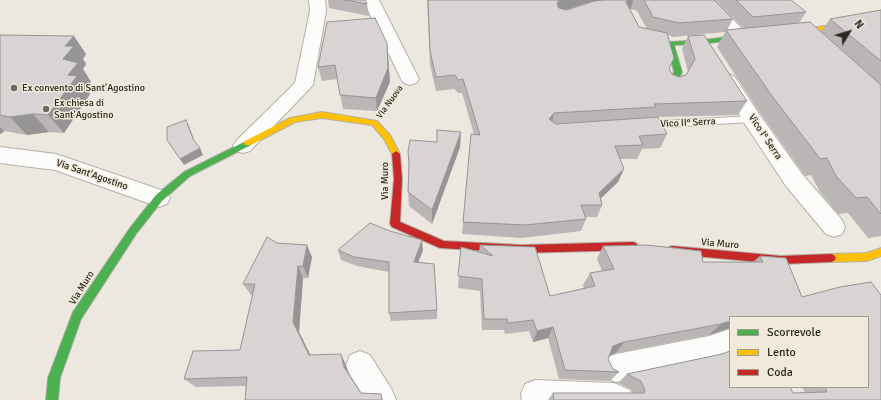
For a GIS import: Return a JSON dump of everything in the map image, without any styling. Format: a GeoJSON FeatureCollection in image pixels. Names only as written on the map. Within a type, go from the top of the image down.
{"type":"FeatureCollection","features":[{"type":"Feature","properties":{"kind":"street"},"geometry":{"type":"LineString","coordinates":[[243,146],[304,85],[318,11],[317,0]]}},
{"type":"Feature","properties":{"kind":"street"},"geometry":{"type":"LineString","coordinates":[[371,0],[410,78]]}},
{"type":"Feature","properties":{"kind":"street"},"geometry":{"type":"LineString","coordinates":[[705,0],[741,37]]}},
{"type":"Feature","properties":{"kind":"street"},"geometry":{"type":"LineString","coordinates":[[779,34],[881,20]]}},
{"type":"Feature","properties":{"kind":"street"},"geometry":{"type":"LineString","coordinates":[[802,32],[819,47]]}},
{"type":"Feature","properties":{"kind":"street"},"geometry":{"type":"LineString","coordinates":[[673,83],[678,72],[663,41],[703,42],[764,35]]}},
{"type":"Feature","properties":{"kind":"street","name":"Vico I° Serra"},"geometry":{"type":"LineString","coordinates":[[703,42],[752,119],[794,180],[834,227]]}},
{"type":"Feature","properties":{"kind":"street","name":"Via Muro"},"geometry":{"type":"LineString","coordinates":[[52,400],[54,378],[77,316],[133,231],[159,198],[187,174],[293,120],[322,115],[374,123],[387,137],[396,154],[398,178],[395,224],[443,245],[522,249],[646,246]]}},
{"type":"Feature","properties":{"kind":"street","name":"Via Sant'Agostino"},"geometry":{"type":"LineString","coordinates":[[0,155],[56,162],[159,198]]}},
{"type":"Feature","properties":{"kind":"street","name":"Via Muro"},"geometry":{"type":"LineString","coordinates":[[660,248],[696,253],[780,260],[867,257],[881,252]]}},
{"type":"Feature","properties":{"kind":"street"},"geometry":{"type":"LineString","coordinates":[[616,368],[709,349],[729,342]]}},
{"type":"Feature","properties":{"kind":"street"},"geometry":{"type":"LineString","coordinates":[[360,365],[382,400]]}},
{"type":"Feature","properties":{"kind":"street"},"geometry":{"type":"LineString","coordinates":[[536,400],[535,394],[614,397],[620,400]]}},
{"type":"Feature","properties":{"kind":"lane","name":"Vico II° Serra"},"geometry":{"type":"LineString","coordinates":[[635,126],[752,119]]}},
{"type":"Feature","properties":{"kind":"path","name":"Via Nuova"},"geometry":{"type":"LineString","coordinates":[[374,123],[391,102],[398,87],[410,78]]}},
{"type":"Feature","properties":{"kind":"building"},"geometry":{"type":"Polygon","coordinates":[[[345,0],[365,0],[367,4],[345,0]]]}},
{"type":"Feature","properties":{"kind":"building"},"geometry":{"type":"Polygon","coordinates":[[[428,0],[559,0],[557,4],[559,8],[567,10],[594,1],[627,0],[626,2],[639,27],[667,33],[674,58],[669,69],[672,74],[679,77],[686,75],[695,59],[688,36],[704,35],[747,101],[654,104],[656,107],[554,113],[549,119],[556,124],[658,117],[667,134],[639,136],[643,145],[615,146],[624,169],[599,193],[602,205],[581,205],[586,219],[525,225],[463,222],[471,134],[480,135],[463,79],[458,80],[455,75],[436,77],[430,51],[428,0]]]}},
{"type":"Feature","properties":{"kind":"building"},"geometry":{"type":"Polygon","coordinates":[[[644,0],[714,0],[733,19],[679,23],[653,17],[644,0]]]}},
{"type":"Feature","properties":{"kind":"building"},"geometry":{"type":"Polygon","coordinates":[[[736,0],[791,0],[806,12],[753,17],[736,0]]]}},
{"type":"Feature","properties":{"kind":"building"},"geometry":{"type":"Polygon","coordinates":[[[881,10],[881,61],[830,19],[881,10]]]}},
{"type":"Feature","properties":{"kind":"building"},"geometry":{"type":"Polygon","coordinates":[[[375,18],[387,43],[388,68],[376,98],[340,95],[335,65],[318,67],[327,22],[375,18]]]}},
{"type":"Feature","properties":{"kind":"building"},"geometry":{"type":"Polygon","coordinates":[[[810,22],[881,85],[881,214],[867,197],[856,198],[836,176],[827,158],[821,159],[818,156],[772,96],[726,30],[810,22]]]}},
{"type":"Feature","properties":{"kind":"building"},"geometry":{"type":"Polygon","coordinates":[[[0,35],[74,36],[65,46],[74,46],[63,59],[78,63],[68,75],[77,76],[48,115],[33,114],[10,117],[0,115],[0,35]]]}},
{"type":"Feature","properties":{"kind":"building"},"geometry":{"type":"Polygon","coordinates":[[[186,120],[193,139],[200,148],[180,159],[167,140],[167,127],[186,120]]]}},
{"type":"Feature","properties":{"kind":"building"},"geometry":{"type":"Polygon","coordinates":[[[437,130],[461,132],[432,210],[408,192],[408,151],[410,140],[437,142],[437,130]]]}},
{"type":"Feature","properties":{"kind":"building"},"geometry":{"type":"Polygon","coordinates":[[[370,223],[390,231],[422,240],[414,262],[434,264],[437,310],[389,313],[389,262],[354,257],[338,250],[370,223]]]}},
{"type":"Feature","properties":{"kind":"building"},"geometry":{"type":"Polygon","coordinates":[[[267,237],[277,243],[307,245],[303,266],[298,266],[293,322],[309,355],[341,354],[344,367],[361,393],[381,394],[382,400],[245,400],[247,377],[184,379],[193,351],[240,350],[255,284],[243,284],[267,237]]]}},
{"type":"Feature","properties":{"kind":"building"},"geometry":{"type":"Polygon","coordinates":[[[480,245],[535,247],[550,296],[595,286],[590,273],[614,269],[603,246],[647,245],[701,251],[703,262],[763,262],[760,256],[786,258],[802,297],[840,287],[871,282],[881,295],[881,400],[554,400],[553,393],[644,393],[645,391],[641,381],[627,374],[729,351],[729,388],[790,388],[793,393],[827,392],[825,388],[869,388],[869,316],[729,316],[729,321],[721,324],[624,342],[613,346],[608,359],[613,369],[619,372],[565,370],[553,327],[537,331],[533,320],[508,323],[507,319],[484,319],[482,279],[458,276],[461,247],[493,256],[480,245]]]}},
{"type":"Feature","properties":{"kind":"traffic: fast"},"geometry":{"type":"LineString","coordinates":[[673,83],[678,72],[670,43],[703,42],[751,36]]}},
{"type":"Feature","properties":{"kind":"traffic: fast"},"geometry":{"type":"LineString","coordinates":[[52,400],[54,378],[77,316],[133,231],[159,198],[187,174],[248,143]]}},
{"type":"Feature","properties":{"kind":"traffic: slow"},"geometry":{"type":"LineString","coordinates":[[789,33],[881,20]]}},
{"type":"Feature","properties":{"kind":"traffic: slow"},"geometry":{"type":"LineString","coordinates":[[248,143],[293,120],[322,115],[374,123],[387,137],[396,154]]}},
{"type":"Feature","properties":{"kind":"traffic: slow"},"geometry":{"type":"LineString","coordinates":[[831,258],[867,257],[881,252]]}},
{"type":"Feature","properties":{"kind":"traffic: jam"},"geometry":{"type":"LineString","coordinates":[[396,154],[398,179],[395,224],[443,245],[522,249],[633,246]]}},
{"type":"Feature","properties":{"kind":"traffic: jam"},"geometry":{"type":"LineString","coordinates":[[672,250],[781,260],[831,258]]}},
{"type":"Feature","properties":{"kind":"place","name":"Ex convento di Sant'Agostino"},"geometry":{"type":"Point","coordinates":[14,88]}},
{"type":"Feature","properties":{"kind":"place","name":"Ex chiesa di Sant'Agostino"},"geometry":{"type":"Point","coordinates":[46,109]}}]}
